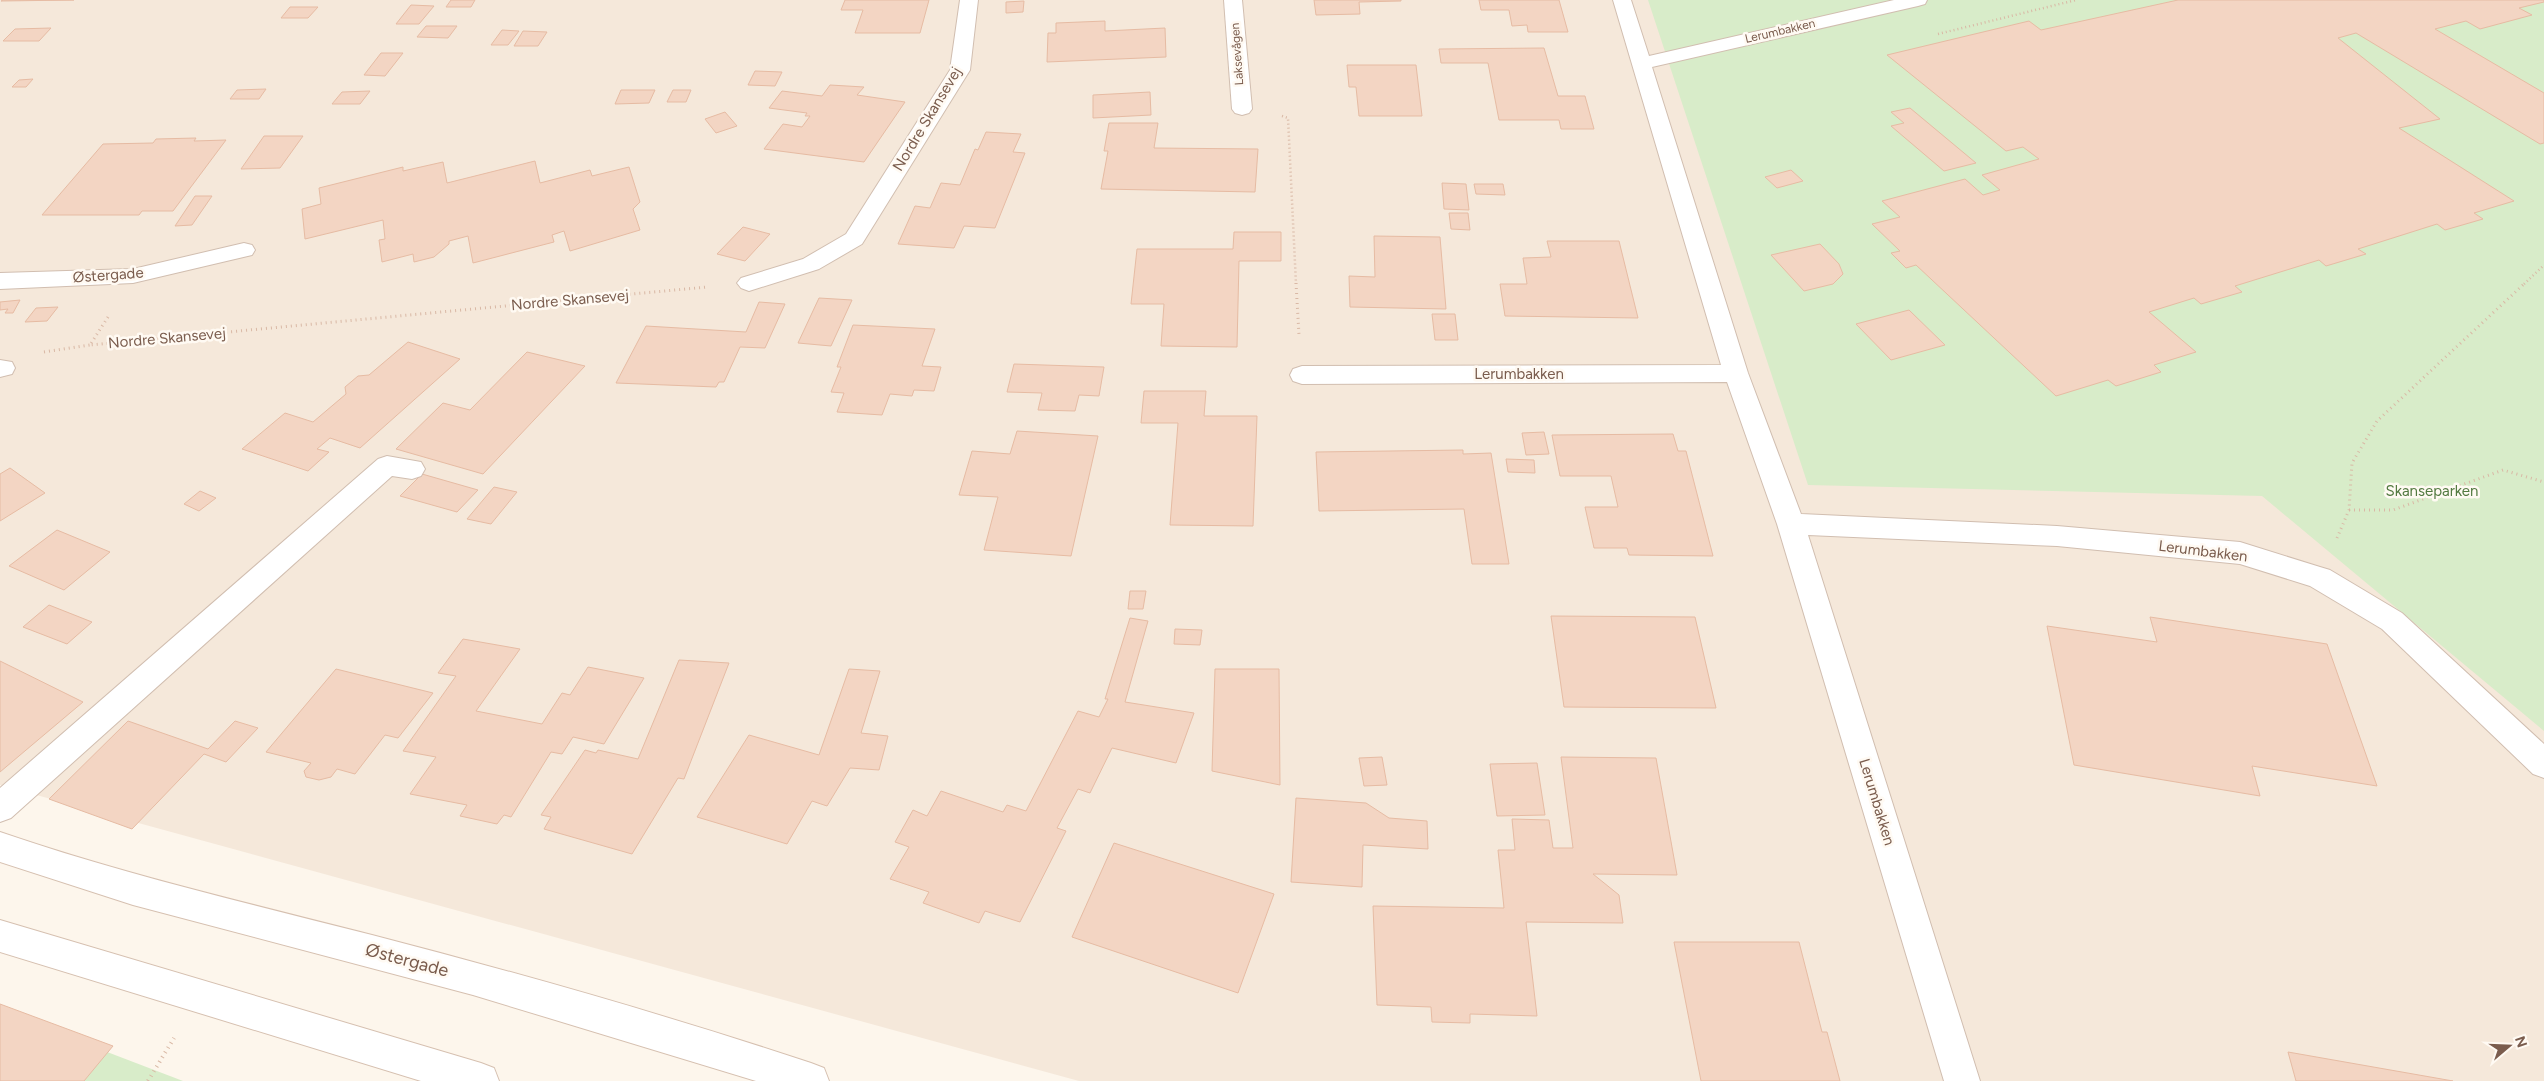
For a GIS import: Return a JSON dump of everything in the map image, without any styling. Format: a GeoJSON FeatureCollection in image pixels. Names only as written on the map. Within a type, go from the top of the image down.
{"type":"FeatureCollection","features":[{"type":"Feature","properties":{"kind":"street","name":"Nordre Skansevej"},"geometry":{"type":"LineString","coordinates":[[749,283],[811,264],[854,239],[960,70],[969,0]]}},
{"type":"Feature","properties":{"kind":"street","name":"Laksevågen"},"geometry":{"type":"LineString","coordinates":[[1233,0],[1242,109]]}},
{"type":"Feature","properties":{"kind":"street","name":"Lerumbakken"},"geometry":{"type":"LineString","coordinates":[[1622,0],[1736,373],[1791,524],[1962,1081]]}},
{"type":"Feature","properties":{"kind":"street","name":"Lerumbakken"},"geometry":{"type":"LineString","coordinates":[[1642,64],[1918,0]]}},
{"type":"Feature","properties":{"kind":"street","name":"Østergade"},"geometry":{"type":"LineString","coordinates":[[0,281],[133,276],[244,250]]}},
{"type":"Feature","properties":{"kind":"street","name":"Lerumbakken"},"geometry":{"type":"LineString","coordinates":[[1302,375],[1736,373]]}},
{"type":"Feature","properties":{"kind":"street"},"geometry":{"type":"LineString","coordinates":[[0,808],[387,466],[412,469]]}},
{"type":"Feature","properties":{"kind":"street","name":"Lerumbakken"},"geometry":{"type":"LineString","coordinates":[[1791,524],[2057,536],[2230,552],[2320,578],[2392,621],[2544,764]]}},
{"type":"Feature","properties":{"kind":"street","name":"Østergade"},"geometry":{"type":"LineString","coordinates":[[0,847],[74,874],[531,993],[688,1040],[811,1081]]}},
{"type":"Feature","properties":{"kind":"street"},"geometry":{"type":"LineString","coordinates":[[0,936],[480,1081]]}},
{"type":"Feature","properties":{"kind":"path"},"geometry":{"type":"LineString","coordinates":[[1242,109],[1288,118],[1302,375]]}},
{"type":"Feature","properties":{"kind":"path"},"geometry":{"type":"LineString","coordinates":[[2320,578],[2349,510],[2352,463],[2377,420],[2544,265]]}},
{"type":"Feature","properties":{"kind":"path","name":"Nordre Skansevej"},"geometry":{"type":"LineString","coordinates":[[133,276],[90,345],[749,283]]}},
{"type":"Feature","properties":{"kind":"path"},"geometry":{"type":"LineString","coordinates":[[2349,510],[2393,510],[2504,470],[2544,482]]}},
{"type":"Feature","properties":{"kind":"shaded area"},"geometry":{"type":"Polygon","coordinates":[[[0,0],[2544,0],[2544,1081],[1079,1081],[0,785],[0,0]]]}},
{"type":"Feature","properties":{"kind":"green space","name":"Skanseparken"},"geometry":{"type":"Polygon","coordinates":[[[1648,0],[2544,0],[2544,731],[2262,496],[1808,485],[1648,0]]]}},
{"type":"Feature","properties":{"kind":"green space"},"geometry":{"type":"Polygon","coordinates":[[[0,1011],[183,1081],[0,1081],[0,1011]]]}},
{"type":"Feature","properties":{"kind":"building"},"geometry":{"type":"Polygon","coordinates":[[[3,0],[74,0],[1,1],[3,0]]]}},
{"type":"Feature","properties":{"kind":"building"},"geometry":{"type":"Polygon","coordinates":[[[451,0],[475,0],[471,7],[446,7],[451,0]]]}},
{"type":"Feature","properties":{"kind":"building"},"geometry":{"type":"Polygon","coordinates":[[[845,0],[929,0],[920,33],[855,33],[863,10],[841,10],[845,0]]]}},
{"type":"Feature","properties":{"kind":"building"},"geometry":{"type":"Polygon","coordinates":[[[1314,0],[1401,1],[1359,2],[1360,14],[1316,15],[1314,0]]]}},
{"type":"Feature","properties":{"kind":"building"},"geometry":{"type":"Polygon","coordinates":[[[1479,0],[1559,0],[1568,32],[1528,32],[1527,25],[1512,26],[1509,10],[1481,10],[1479,0]]]}},
{"type":"Feature","properties":{"kind":"building"},"geometry":{"type":"Polygon","coordinates":[[[2178,0],[2544,0],[2544,2],[2519,8],[2532,15],[2480,29],[2466,21],[2435,29],[2544,93],[2544,143],[2540,144],[2356,33],[2338,38],[2440,119],[2399,128],[2514,201],[2474,213],[2483,219],[2445,230],[2437,224],[2358,249],[2366,254],[2326,266],[2319,260],[2235,286],[2242,292],[2201,304],[2194,298],[2149,312],[2196,352],[2154,365],[2161,372],[2116,386],[2108,380],[2056,396],[1916,265],[1906,268],[1891,253],[1900,251],[1872,224],[1900,217],[1882,201],[1965,179],[1983,195],[2000,190],[1982,175],[2039,159],[2023,147],[2006,151],[1887,55],[2029,21],[2041,30],[2178,0]]]}},
{"type":"Feature","properties":{"kind":"building"},"geometry":{"type":"Polygon","coordinates":[[[1024,1],[1023,12],[1006,13],[1006,2],[1024,1]]]}},
{"type":"Feature","properties":{"kind":"building"},"geometry":{"type":"Polygon","coordinates":[[[411,5],[434,6],[419,24],[396,24],[411,5]]]}},
{"type":"Feature","properties":{"kind":"building"},"geometry":{"type":"Polygon","coordinates":[[[290,7],[318,7],[308,18],[281,18],[290,7]]]}},
{"type":"Feature","properties":{"kind":"building"},"geometry":{"type":"Polygon","coordinates":[[[1105,21],[1105,31],[1165,28],[1166,57],[1047,62],[1048,33],[1056,33],[1056,23],[1105,21]]]}},
{"type":"Feature","properties":{"kind":"building"},"geometry":{"type":"Polygon","coordinates":[[[426,26],[457,26],[448,38],[417,37],[426,26]]]}},
{"type":"Feature","properties":{"kind":"building"},"geometry":{"type":"Polygon","coordinates":[[[51,28],[39,41],[3,41],[15,29],[51,28]]]}},
{"type":"Feature","properties":{"kind":"building"},"geometry":{"type":"Polygon","coordinates":[[[502,30],[519,31],[508,45],[491,45],[502,30]]]}},
{"type":"Feature","properties":{"kind":"building"},"geometry":{"type":"Polygon","coordinates":[[[523,31],[547,32],[538,46],[514,46],[523,31]]]}},
{"type":"Feature","properties":{"kind":"building"},"geometry":{"type":"Polygon","coordinates":[[[1544,48],[1558,96],[1585,96],[1594,129],[1561,129],[1559,120],[1499,120],[1488,63],[1441,63],[1439,49],[1544,48]]]}},
{"type":"Feature","properties":{"kind":"building"},"geometry":{"type":"Polygon","coordinates":[[[381,53],[403,53],[385,76],[364,75],[381,53]]]}},
{"type":"Feature","properties":{"kind":"building"},"geometry":{"type":"Polygon","coordinates":[[[1347,65],[1416,65],[1422,116],[1359,116],[1356,87],[1349,87],[1347,65]]]}},
{"type":"Feature","properties":{"kind":"building"},"geometry":{"type":"Polygon","coordinates":[[[755,71],[782,72],[775,86],[748,85],[755,71]]]}},
{"type":"Feature","properties":{"kind":"building"},"geometry":{"type":"Polygon","coordinates":[[[33,79],[26,87],[12,87],[19,80],[33,79]]]}},
{"type":"Feature","properties":{"kind":"building"},"geometry":{"type":"Polygon","coordinates":[[[830,85],[864,87],[857,95],[905,102],[864,162],[764,149],[783,124],[802,127],[810,116],[805,116],[807,113],[769,108],[782,91],[822,96],[830,85]]]}},
{"type":"Feature","properties":{"kind":"building"},"geometry":{"type":"Polygon","coordinates":[[[266,89],[259,99],[230,99],[237,90],[266,89]]]}},
{"type":"Feature","properties":{"kind":"building"},"geometry":{"type":"Polygon","coordinates":[[[621,90],[655,90],[649,103],[615,104],[621,90]]]}},
{"type":"Feature","properties":{"kind":"building"},"geometry":{"type":"Polygon","coordinates":[[[673,90],[691,90],[686,102],[667,102],[673,90]]]}},
{"type":"Feature","properties":{"kind":"building"},"geometry":{"type":"Polygon","coordinates":[[[370,91],[360,104],[332,104],[342,92],[370,91]]]}},
{"type":"Feature","properties":{"kind":"building"},"geometry":{"type":"Polygon","coordinates":[[[1150,92],[1151,115],[1093,118],[1093,95],[1150,92]]]}},
{"type":"Feature","properties":{"kind":"building"},"geometry":{"type":"Polygon","coordinates":[[[1910,108],[1976,163],[1944,171],[1891,126],[1904,123],[1891,112],[1910,108]]]}},
{"type":"Feature","properties":{"kind":"building"},"geometry":{"type":"Polygon","coordinates":[[[725,112],[737,126],[716,133],[705,119],[725,112]]]}},
{"type":"Feature","properties":{"kind":"building"},"geometry":{"type":"Polygon","coordinates":[[[1109,123],[1158,123],[1154,148],[1258,149],[1255,192],[1101,189],[1108,151],[1104,151],[1109,123]]]}},
{"type":"Feature","properties":{"kind":"building"},"geometry":{"type":"Polygon","coordinates":[[[986,132],[1021,134],[1013,152],[1025,153],[995,228],[964,226],[954,248],[898,244],[915,206],[930,208],[941,183],[960,185],[975,149],[978,150],[986,132]]]}},
{"type":"Feature","properties":{"kind":"building"},"geometry":{"type":"Polygon","coordinates":[[[264,136],[303,136],[280,168],[241,169],[264,136]]]}},
{"type":"Feature","properties":{"kind":"building"},"geometry":{"type":"Polygon","coordinates":[[[196,138],[194,141],[226,140],[173,211],[142,211],[139,215],[42,215],[103,144],[153,143],[156,139],[196,138]]]}},
{"type":"Feature","properties":{"kind":"building"},"geometry":{"type":"Polygon","coordinates":[[[535,161],[540,183],[590,170],[592,176],[629,167],[640,202],[633,209],[640,230],[570,251],[564,231],[552,235],[554,242],[473,263],[468,236],[449,241],[449,244],[434,257],[414,262],[413,254],[382,262],[379,240],[385,239],[383,220],[305,239],[302,209],[321,204],[319,188],[403,167],[403,171],[443,162],[447,183],[535,161]]]}},
{"type":"Feature","properties":{"kind":"building"},"geometry":{"type":"Polygon","coordinates":[[[1791,170],[1803,181],[1777,188],[1765,177],[1791,170]]]}},
{"type":"Feature","properties":{"kind":"building"},"geometry":{"type":"Polygon","coordinates":[[[1442,183],[1466,184],[1469,210],[1444,209],[1442,183]]]}},
{"type":"Feature","properties":{"kind":"building"},"geometry":{"type":"Polygon","coordinates":[[[1474,184],[1503,184],[1505,195],[1476,194],[1474,184]]]}},
{"type":"Feature","properties":{"kind":"building"},"geometry":{"type":"Polygon","coordinates":[[[195,196],[212,196],[192,225],[175,226],[195,196]]]}},
{"type":"Feature","properties":{"kind":"building"},"geometry":{"type":"Polygon","coordinates":[[[1449,213],[1468,213],[1470,230],[1451,229],[1449,213]]]}},
{"type":"Feature","properties":{"kind":"building"},"geometry":{"type":"Polygon","coordinates":[[[743,227],[770,234],[745,261],[717,254],[743,227]]]}},
{"type":"Feature","properties":{"kind":"building"},"geometry":{"type":"Polygon","coordinates":[[[1234,232],[1281,232],[1281,261],[1239,261],[1237,347],[1161,346],[1164,304],[1131,304],[1137,249],[1233,249],[1234,232]]]}},
{"type":"Feature","properties":{"kind":"building"},"geometry":{"type":"Polygon","coordinates":[[[1374,236],[1440,237],[1446,309],[1350,307],[1349,276],[1375,277],[1374,236]]]}},
{"type":"Feature","properties":{"kind":"building"},"geometry":{"type":"Polygon","coordinates":[[[1547,241],[1619,241],[1638,318],[1505,316],[1500,284],[1527,284],[1523,258],[1551,257],[1547,241]]]}},
{"type":"Feature","properties":{"kind":"building"},"geometry":{"type":"Polygon","coordinates":[[[1820,244],[1839,264],[1843,274],[1833,284],[1804,291],[1771,255],[1820,244]]]}},
{"type":"Feature","properties":{"kind":"building"},"geometry":{"type":"Polygon","coordinates":[[[819,298],[852,300],[831,346],[798,343],[819,298]]]}},
{"type":"Feature","properties":{"kind":"building"},"geometry":{"type":"Polygon","coordinates":[[[20,300],[13,313],[5,313],[8,309],[0,310],[0,302],[20,300]]]}},
{"type":"Feature","properties":{"kind":"building"},"geometry":{"type":"Polygon","coordinates":[[[759,302],[785,304],[765,348],[740,347],[724,382],[719,382],[716,387],[616,383],[646,326],[746,332],[759,302]]]}},
{"type":"Feature","properties":{"kind":"building"},"geometry":{"type":"Polygon","coordinates":[[[58,307],[47,321],[25,322],[36,308],[58,307]]]}},
{"type":"Feature","properties":{"kind":"building"},"geometry":{"type":"Polygon","coordinates":[[[1909,310],[1945,345],[1891,360],[1856,324],[1909,310]]]}},
{"type":"Feature","properties":{"kind":"building"},"geometry":{"type":"Polygon","coordinates":[[[1432,314],[1455,314],[1458,340],[1435,340],[1432,314]]]}},
{"type":"Feature","properties":{"kind":"building"},"geometry":{"type":"Polygon","coordinates":[[[853,325],[935,329],[922,366],[941,367],[934,391],[914,390],[912,396],[890,394],[882,415],[837,412],[844,393],[831,392],[841,367],[837,367],[853,325]]]}},
{"type":"Feature","properties":{"kind":"building"},"geometry":{"type":"Polygon","coordinates":[[[408,342],[460,359],[360,448],[330,438],[317,449],[329,452],[308,471],[242,449],[285,413],[313,422],[346,394],[345,387],[358,376],[369,375],[408,342]]]}},
{"type":"Feature","properties":{"kind":"building"},"geometry":{"type":"Polygon","coordinates":[[[527,352],[585,366],[483,474],[396,449],[443,403],[470,410],[527,352]]]}},
{"type":"Feature","properties":{"kind":"building"},"geometry":{"type":"Polygon","coordinates":[[[1014,364],[1104,367],[1099,396],[1079,395],[1075,411],[1038,410],[1042,393],[1007,392],[1014,364]]]}},
{"type":"Feature","properties":{"kind":"building"},"geometry":{"type":"Polygon","coordinates":[[[1144,391],[1206,391],[1204,416],[1257,416],[1253,526],[1170,525],[1178,423],[1141,423],[1144,391]]]}},
{"type":"Feature","properties":{"kind":"building"},"geometry":{"type":"Polygon","coordinates":[[[1017,431],[1098,436],[1071,556],[984,550],[998,497],[959,495],[972,451],[1010,454],[1017,431]]]}},
{"type":"Feature","properties":{"kind":"building"},"geometry":{"type":"Polygon","coordinates":[[[1544,432],[1549,454],[1526,455],[1522,433],[1544,432]]]}},
{"type":"Feature","properties":{"kind":"building"},"geometry":{"type":"Polygon","coordinates":[[[1673,434],[1678,451],[1686,451],[1713,556],[1629,555],[1627,548],[1594,548],[1585,507],[1618,507],[1611,476],[1560,476],[1552,435],[1673,434]]]}},
{"type":"Feature","properties":{"kind":"building"},"geometry":{"type":"Polygon","coordinates":[[[1463,450],[1463,454],[1491,453],[1509,564],[1472,564],[1464,509],[1319,511],[1316,452],[1463,450]]]}},
{"type":"Feature","properties":{"kind":"building"},"geometry":{"type":"Polygon","coordinates":[[[1506,459],[1534,460],[1535,473],[1508,472],[1506,459]]]}},
{"type":"Feature","properties":{"kind":"building"},"geometry":{"type":"Polygon","coordinates":[[[10,468],[45,493],[0,521],[0,474],[10,468]]]}},
{"type":"Feature","properties":{"kind":"building"},"geometry":{"type":"Polygon","coordinates":[[[422,474],[478,490],[457,512],[400,496],[422,474]]]}},
{"type":"Feature","properties":{"kind":"building"},"geometry":{"type":"Polygon","coordinates":[[[494,487],[517,492],[491,524],[467,519],[494,487]]]}},
{"type":"Feature","properties":{"kind":"building"},"geometry":{"type":"Polygon","coordinates":[[[200,491],[216,498],[199,511],[184,504],[200,491]]]}},
{"type":"Feature","properties":{"kind":"building"},"geometry":{"type":"Polygon","coordinates":[[[57,530],[110,552],[64,590],[9,566],[57,530]]]}},
{"type":"Feature","properties":{"kind":"building"},"geometry":{"type":"Polygon","coordinates":[[[1130,591],[1146,591],[1143,609],[1128,609],[1130,591]]]}},
{"type":"Feature","properties":{"kind":"building"},"geometry":{"type":"Polygon","coordinates":[[[49,605],[92,622],[67,644],[23,627],[49,605]]]}},
{"type":"Feature","properties":{"kind":"building"},"geometry":{"type":"Polygon","coordinates":[[[1551,616],[1695,617],[1716,708],[1564,707],[1551,616]]]}},
{"type":"Feature","properties":{"kind":"building"},"geometry":{"type":"Polygon","coordinates":[[[2150,617],[2327,644],[2377,786],[2252,766],[2260,796],[2074,765],[2047,626],[2157,642],[2150,617]]]}},
{"type":"Feature","properties":{"kind":"building"},"geometry":{"type":"Polygon","coordinates":[[[1130,618],[1148,621],[1125,702],[1194,713],[1176,763],[1112,748],[1090,793],[1078,789],[1057,828],[1066,831],[1020,922],[985,911],[979,923],[923,903],[929,892],[890,879],[909,847],[895,842],[913,810],[927,816],[941,791],[1003,812],[1007,805],[1026,811],[1078,711],[1099,717],[1108,699],[1105,699],[1130,618]]]}},
{"type":"Feature","properties":{"kind":"building"},"geometry":{"type":"Polygon","coordinates":[[[1175,629],[1202,630],[1200,645],[1174,644],[1175,629]]]}},
{"type":"Feature","properties":{"kind":"building"},"geometry":{"type":"Polygon","coordinates":[[[463,639],[520,649],[476,711],[542,724],[562,693],[570,695],[588,667],[644,678],[604,744],[573,737],[562,754],[551,752],[511,817],[504,815],[497,824],[460,816],[467,805],[410,794],[436,757],[403,751],[456,676],[438,673],[463,639]]]}},
{"type":"Feature","properties":{"kind":"building"},"geometry":{"type":"Polygon","coordinates":[[[679,660],[729,663],[684,779],[678,778],[632,854],[544,829],[551,817],[541,815],[585,750],[596,753],[598,750],[638,759],[679,660]]]}},
{"type":"Feature","properties":{"kind":"building"},"geometry":{"type":"Polygon","coordinates":[[[0,661],[83,702],[0,772],[0,661]]]}},
{"type":"Feature","properties":{"kind":"building"},"geometry":{"type":"Polygon","coordinates":[[[336,669],[433,693],[398,738],[385,735],[355,774],[337,769],[331,777],[319,780],[306,777],[304,771],[311,763],[266,752],[336,669]]]}},
{"type":"Feature","properties":{"kind":"building"},"geometry":{"type":"Polygon","coordinates":[[[849,669],[880,671],[861,733],[888,736],[879,770],[850,768],[827,806],[812,801],[787,844],[697,817],[749,735],[819,755],[849,669]]]}},
{"type":"Feature","properties":{"kind":"building"},"geometry":{"type":"Polygon","coordinates":[[[1215,669],[1279,669],[1280,785],[1212,771],[1215,669]]]}},
{"type":"Feature","properties":{"kind":"building"},"geometry":{"type":"Polygon","coordinates":[[[128,721],[208,749],[235,721],[258,728],[226,762],[204,754],[132,829],[49,799],[128,721]]]}},
{"type":"Feature","properties":{"kind":"building"},"geometry":{"type":"Polygon","coordinates":[[[1382,757],[1387,785],[1364,786],[1359,758],[1382,757]]]}},
{"type":"Feature","properties":{"kind":"building"},"geometry":{"type":"Polygon","coordinates":[[[1561,757],[1656,758],[1677,875],[1593,874],[1619,895],[1623,923],[1526,922],[1537,1016],[1470,1014],[1470,1023],[1432,1022],[1431,1007],[1377,1005],[1373,906],[1504,908],[1498,850],[1515,850],[1512,819],[1549,820],[1553,848],[1573,848],[1561,757]]]}},
{"type":"Feature","properties":{"kind":"building"},"geometry":{"type":"Polygon","coordinates":[[[1537,763],[1545,815],[1497,816],[1490,764],[1537,763]]]}},
{"type":"Feature","properties":{"kind":"building"},"geometry":{"type":"Polygon","coordinates":[[[1296,798],[1366,803],[1389,818],[1427,821],[1428,849],[1363,845],[1362,887],[1291,882],[1296,798]]]}},
{"type":"Feature","properties":{"kind":"building"},"geometry":{"type":"Polygon","coordinates":[[[1114,843],[1274,894],[1238,993],[1072,937],[1114,843]]]}},
{"type":"Feature","properties":{"kind":"building"},"geometry":{"type":"Polygon","coordinates":[[[1674,942],[1799,942],[1822,1032],[1827,1032],[1840,1081],[1701,1081],[1674,942]]]}},
{"type":"Feature","properties":{"kind":"building"},"geometry":{"type":"Polygon","coordinates":[[[0,1004],[113,1046],[84,1081],[0,1081],[0,1004]]]}},
{"type":"Feature","properties":{"kind":"building"},"geometry":{"type":"Polygon","coordinates":[[[2288,1052],[2453,1081],[2296,1081],[2288,1052]]]}}]}
